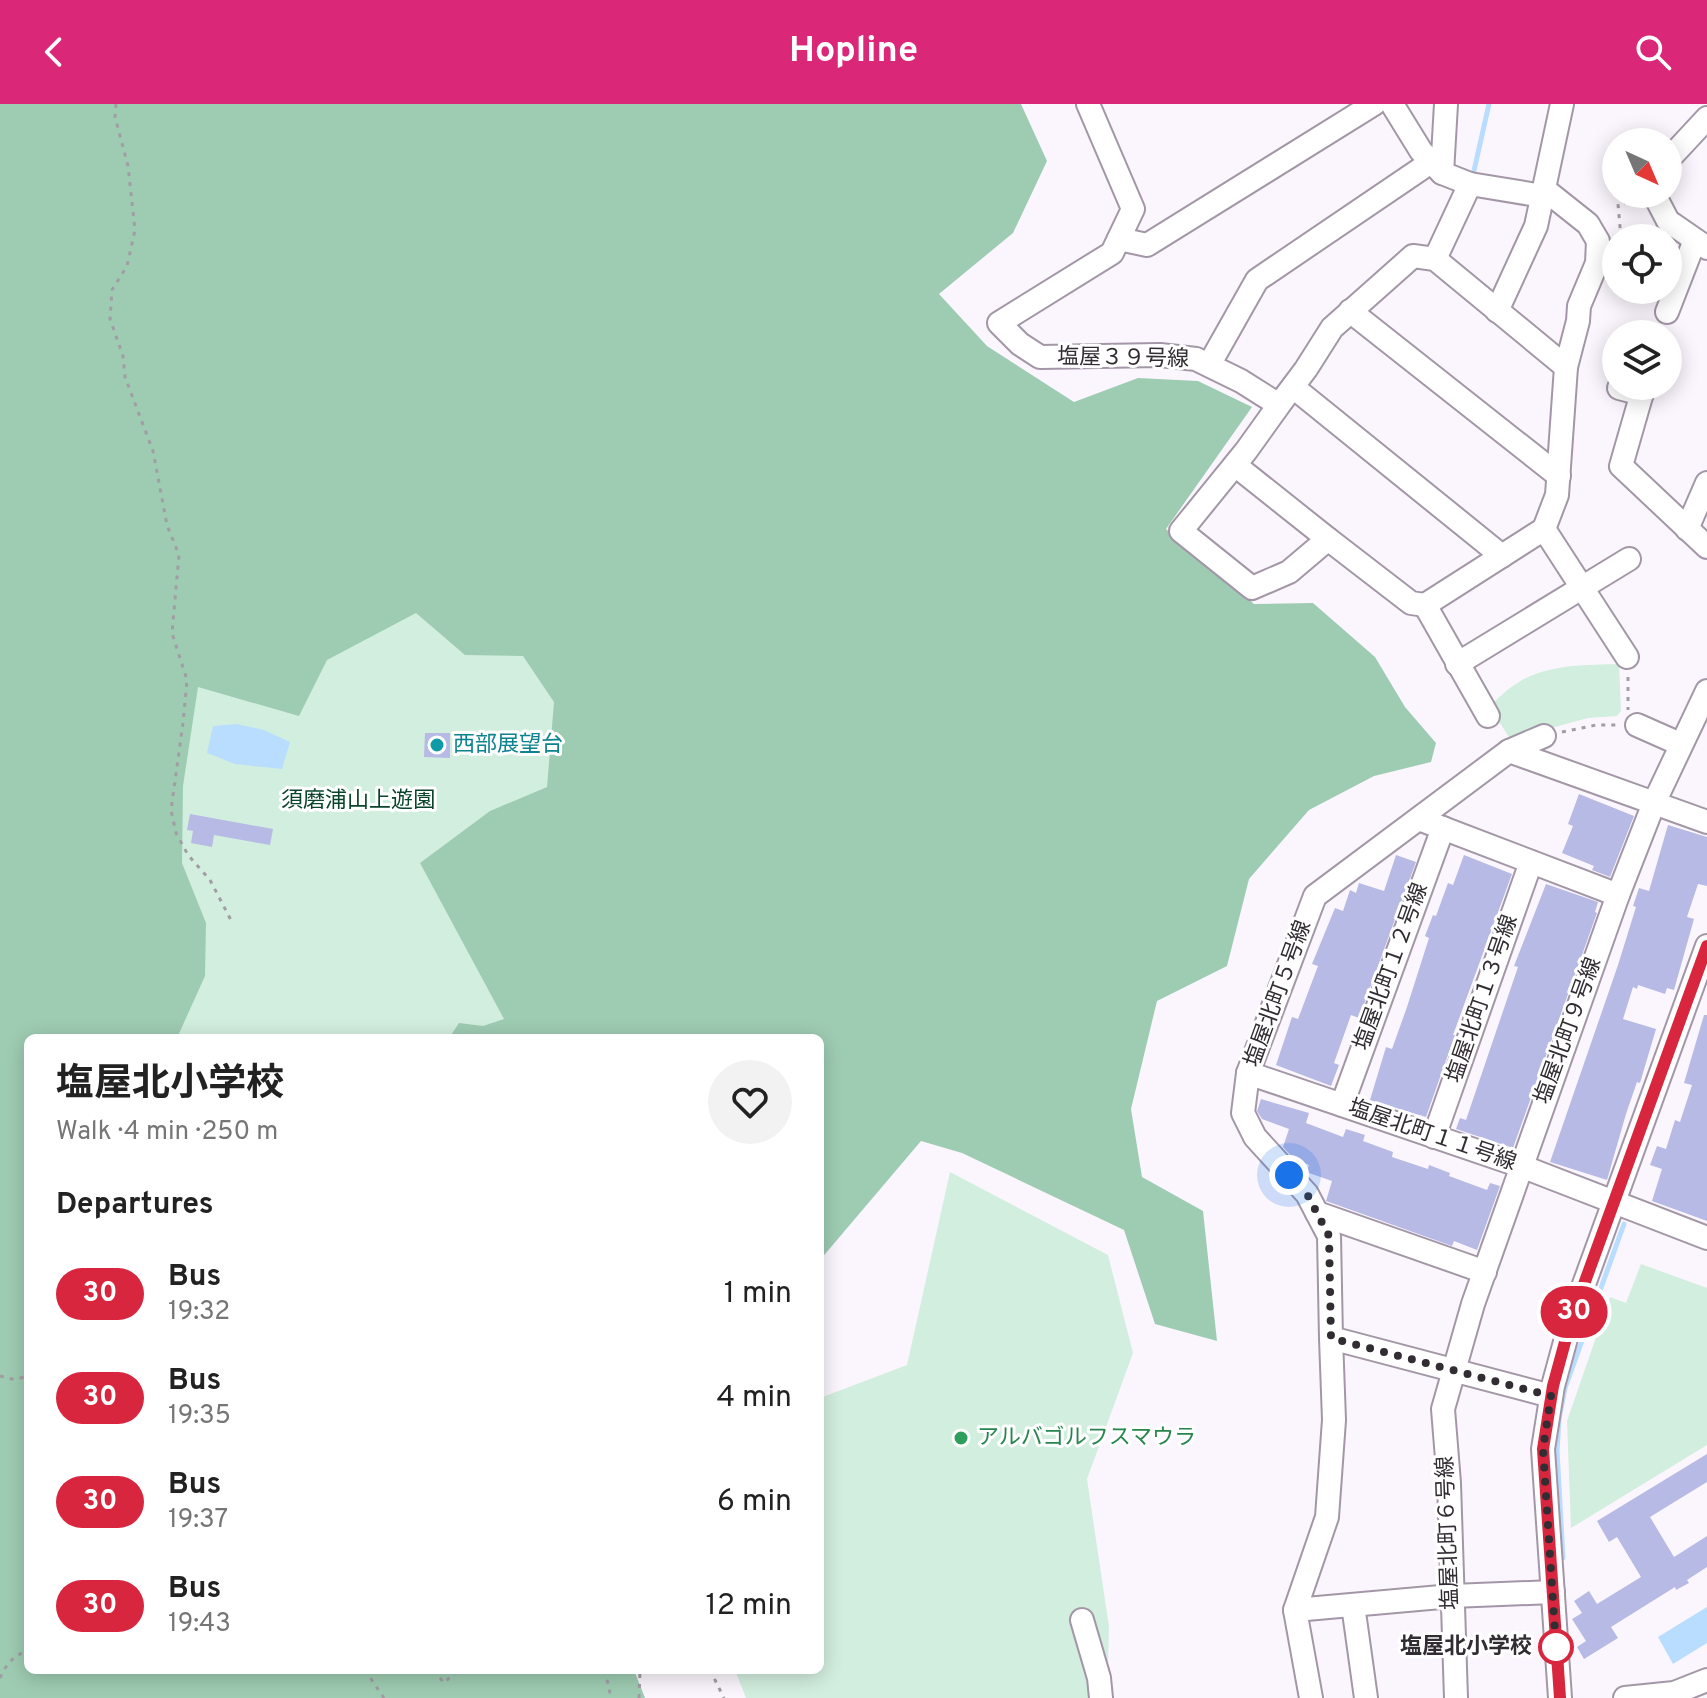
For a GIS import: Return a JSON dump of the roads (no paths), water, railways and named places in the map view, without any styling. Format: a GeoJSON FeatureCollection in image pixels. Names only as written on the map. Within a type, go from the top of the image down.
{"type":"FeatureCollection","features":[{"type":"Feature","properties":{"kind":"street"},"geometry":{"type":"LineString","coordinates":[[1088,104],[1133,209],[1119,239],[1147,245],[1374,104]]}},
{"type":"Feature","properties":{"kind":"street"},"geometry":{"type":"LineString","coordinates":[[1235,465],[1411,603],[1425,605],[1544,529],[1557,495],[1566,367],[1579,306],[1597,263],[1598,241],[1588,224],[1544,192],[1470,184],[1436,167],[1421,151],[1392,104]]}},
{"type":"Feature","properties":{"kind":"street"},"geometry":{"type":"LineString","coordinates":[[1209,365],[1257,280],[1436,167],[1446,104]]}},
{"type":"Feature","properties":{"kind":"street"},"geometry":{"type":"LineString","coordinates":[[1497,311],[1536,226],[1562,104]]}},
{"type":"Feature","properties":{"kind":"street"},"geometry":{"type":"LineString","coordinates":[[1682,145],[1707,118]]}},
{"type":"Feature","properties":{"kind":"street"},"geometry":{"type":"LineString","coordinates":[[1435,259],[1470,184]]}},
{"type":"Feature","properties":{"kind":"street"},"geometry":{"type":"LineString","coordinates":[[1661,208],[1668,221],[1701,244],[1667,312]]}},
{"type":"Feature","properties":{"kind":"street","name":"塩屋３９号線"},"geometry":{"type":"LineString","coordinates":[[1119,239],[1112,253],[999,323],[1020,344],[1040,357],[1160,355],[1196,359],[1286,396],[1502,556]]}},
{"type":"Feature","properties":{"kind":"street"},"geometry":{"type":"LineString","coordinates":[[1328,539],[1289,572],[1252,588],[1181,531],[1235,465],[1332,328],[1413,256],[1435,259],[1566,367]]}},
{"type":"Feature","properties":{"kind":"street"},"geometry":{"type":"LineString","coordinates":[[1350,311],[1559,476]]}},
{"type":"Feature","properties":{"kind":"street"},"geometry":{"type":"LineString","coordinates":[[1640,400],[1621,466],[1707,547]]}},
{"type":"Feature","properties":{"kind":"street"},"geometry":{"type":"LineString","coordinates":[[1687,529],[1707,483]]}},
{"type":"Feature","properties":{"kind":"street"},"geometry":{"type":"LineString","coordinates":[[1544,529],[1627,657]]}},
{"type":"Feature","properties":{"kind":"street"},"geometry":{"type":"LineString","coordinates":[[1457,664],[1629,559]]}},
{"type":"Feature","properties":{"kind":"street"},"geometry":{"type":"LineString","coordinates":[[1425,605],[1488,716]]}},
{"type":"Feature","properties":{"kind":"street","name":"塩屋北町９号線"},"geometry":{"type":"LineString","coordinates":[[1453,1369],[1521,1166],[1618,895],[1654,803],[1707,691]]}},
{"type":"Feature","properties":{"kind":"street"},"geometry":{"type":"LineString","coordinates":[[1632,725],[1680,744]]}},
{"type":"Feature","properties":{"kind":"street","name":"塩屋北町５号線"},"geometry":{"type":"LineString","coordinates":[[1331,1338],[1329,1236],[1307,1194],[1255,1137],[1243,1113],[1248,1073],[1315,896],[1509,751],[1544,736]]}},
{"type":"Feature","properties":{"kind":"street"},"geometry":{"type":"LineString","coordinates":[[1509,751],[1707,822]]}},
{"type":"Feature","properties":{"kind":"street"},"geometry":{"type":"LineString","coordinates":[[1419,819],[1618,895]]}},
{"type":"Feature","properties":{"kind":"street","name":"塩屋北町１２号線"},"geometry":{"type":"LineString","coordinates":[[1342,1105],[1443,828]]}},
{"type":"Feature","properties":{"kind":"street","name":"塩屋北町１３号線"},"geometry":{"type":"LineString","coordinates":[[1434,1137],[1531,862]]}},
{"type":"Feature","properties":{"kind":"street"},"geometry":{"type":"LineString","coordinates":[[1560,1698],[1543,1449],[1551,1396],[1571,1320],[1707,946]]}},
{"type":"Feature","properties":{"kind":"street","name":"塩屋北町１１号線"},"geometry":{"type":"LineString","coordinates":[[1248,1073],[1521,1166],[1707,1238]]}},
{"type":"Feature","properties":{"kind":"street"},"geometry":{"type":"LineString","coordinates":[[1317,1213],[1485,1272]]}},
{"type":"Feature","properties":{"kind":"street"},"geometry":{"type":"LineString","coordinates":[[1311,1698],[1295,1610],[1327,1517],[1334,1420],[1331,1338],[1551,1396]]}},
{"type":"Feature","properties":{"kind":"street","name":"塩屋北町６号線"},"geometry":{"type":"LineString","coordinates":[[1453,1369],[1443,1409],[1449,1483],[1456,1698]]}},
{"type":"Feature","properties":{"kind":"street"},"geometry":{"type":"LineString","coordinates":[[1295,1610],[1452,1596],[1553,1592]]}},
{"type":"Feature","properties":{"kind":"street"},"geometry":{"type":"LineString","coordinates":[[1353,1605],[1366,1698]]}},
{"type":"Feature","properties":{"kind":"street"},"geometry":{"type":"LineString","coordinates":[[1082,1620],[1099,1678],[1101,1698]]}},
{"type":"Feature","properties":{"kind":"street"},"geometry":{"type":"LineString","coordinates":[[1625,1698],[1674,1693],[1707,1680]]}},
{"type":"Feature","properties":{"kind":"water"},"geometry":{"type":"Polygon","coordinates":[[[237,724],[264,730],[290,742],[282,769],[235,764],[207,753],[213,726],[237,724]]]}},
{"type":"Feature","properties":{"kind":"water"},"geometry":{"type":"Polygon","coordinates":[[[1707,1607],[1707,1643],[1673,1664],[1658,1637],[1707,1607]]]}},
{"type":"Feature","properties":{"kind":"waterway"},"geometry":{"type":"LineString","coordinates":[[1473,175],[1489,104]]}},
{"type":"Feature","properties":{"kind":"waterway"},"geometry":{"type":"LineString","coordinates":[[1563,1558],[1557,1451],[1559,1419],[1565,1388],[1624,1224]]}},
{"type":"Feature","properties":{"kind":"place","name":"西部展望台"},"geometry":{"type":"Point","coordinates":[437,745]}},
{"type":"Feature","properties":{"kind":"place","name":"アルバゴルフスマウラ"},"geometry":{"type":"Point","coordinates":[961,1438]}},
{"type":"Feature","properties":{"kind":"place","name":"塩屋北小学校"},"geometry":{"type":"Point","coordinates":[1556,1647]}},
{"type":"Feature","properties":{"kind":"park label","name":"須磨浦山上遊園"},"geometry":{"type":"Point","coordinates":[358,801]}}]}
